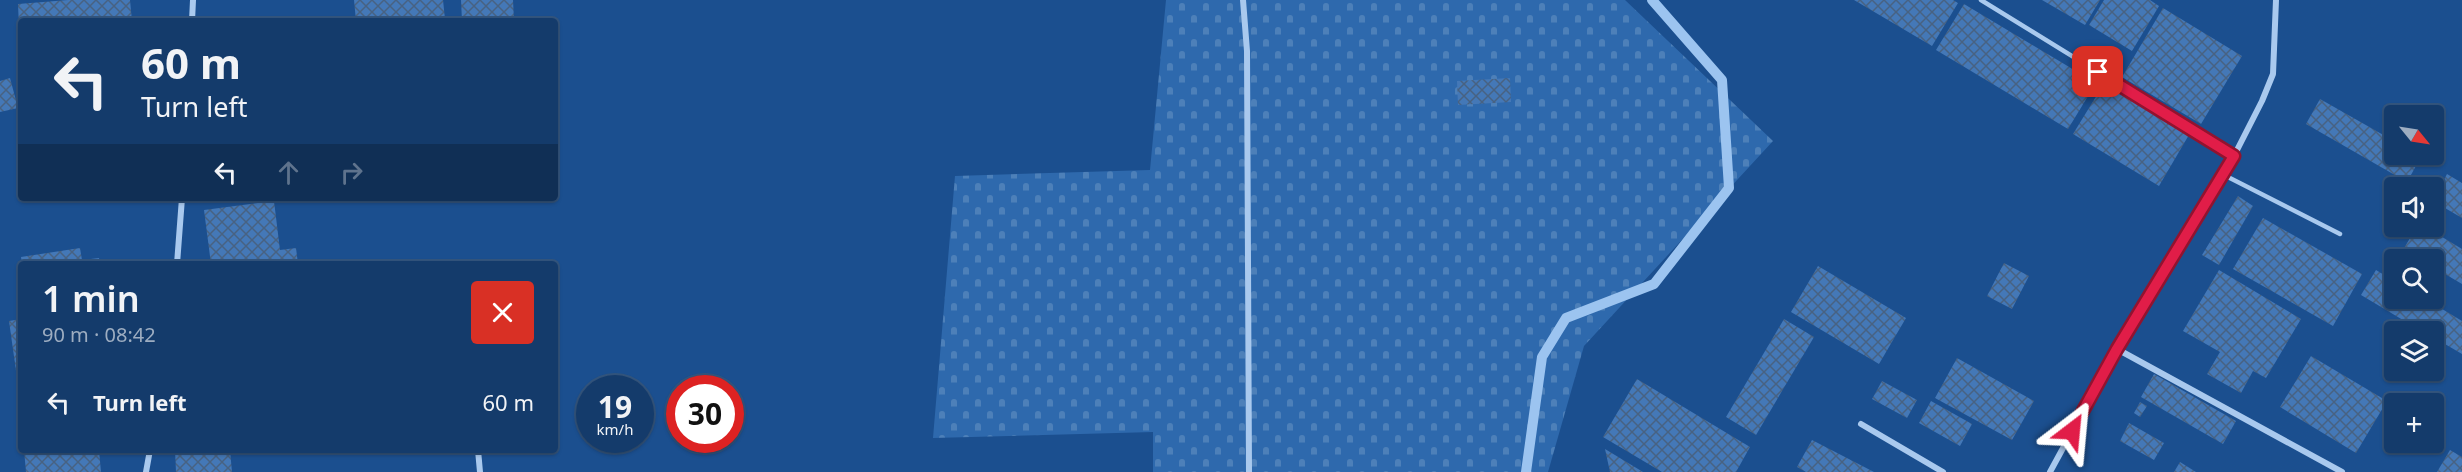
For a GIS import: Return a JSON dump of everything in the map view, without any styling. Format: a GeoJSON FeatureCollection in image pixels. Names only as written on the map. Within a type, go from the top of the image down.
{"type":"FeatureCollection","features":[{"type":"Feature","properties":{"kind":"street"},"geometry":{"type":"LineString","coordinates":[[192,18],[193,0]]}},
{"type":"Feature","properties":{"kind":"street"},"geometry":{"type":"LineString","coordinates":[[1243,0],[1247,51],[1249,472]]}},
{"type":"Feature","properties":{"kind":"street"},"geometry":{"type":"LineString","coordinates":[[2050,472],[2117,349],[2234,156],[2262,101],[2273,74],[2276,0]]}},
{"type":"Feature","properties":{"kind":"street"},"geometry":{"type":"LineString","coordinates":[[177,261],[182,201]]}},
{"type":"Feature","properties":{"kind":"street"},"geometry":{"type":"LineString","coordinates":[[2117,349],[2342,472]]}},
{"type":"Feature","properties":{"kind":"street"},"geometry":{"type":"LineString","coordinates":[[1861,423],[1944,472]]}},
{"type":"Feature","properties":{"kind":"street"},"geometry":{"type":"LineString","coordinates":[[146,472],[149,453]]}},
{"type":"Feature","properties":{"kind":"street"},"geometry":{"type":"LineString","coordinates":[[477,453],[480,472]]}},
{"type":"Feature","properties":{"kind":"lane"},"geometry":{"type":"LineString","coordinates":[[1981,0],[2234,156]]}},
{"type":"Feature","properties":{"kind":"lane"},"geometry":{"type":"LineString","coordinates":[[2222,174],[2340,234]]}},
{"type":"Feature","properties":{"kind":"green space"},"geometry":{"type":"Polygon","coordinates":[[[1166,0],[1625,0],[1773,141],[1584,346],[1548,472],[1153,472],[1153,432],[933,438],[955,176],[1150,170],[1166,0]]]}},
{"type":"Feature","properties":{"kind":"building"},"geometry":{"type":"Polygon","coordinates":[[[68,0],[130,0],[132,18],[19,18],[18,4],[68,0]]]}},
{"type":"Feature","properties":{"kind":"building"},"geometry":{"type":"Polygon","coordinates":[[[354,0],[443,0],[445,18],[356,18],[354,0]]]}},
{"type":"Feature","properties":{"kind":"building"},"geometry":{"type":"Polygon","coordinates":[[[461,0],[513,0],[514,18],[462,18],[461,0]]]}},
{"type":"Feature","properties":{"kind":"building"},"geometry":{"type":"Polygon","coordinates":[[[1854,0],[1953,0],[1958,3],[1932,46],[1854,0]]]}},
{"type":"Feature","properties":{"kind":"building"},"geometry":{"type":"Polygon","coordinates":[[[2042,0],[2100,0],[2085,25],[2042,0]]]}},
{"type":"Feature","properties":{"kind":"building"},"geometry":{"type":"Polygon","coordinates":[[[2104,0],[2150,0],[2159,6],[2132,51],[2089,25],[2104,0]]]}},
{"type":"Feature","properties":{"kind":"building"},"geometry":{"type":"Polygon","coordinates":[[[1964,4],[2096,83],[2068,129],[1936,50],[1964,4]]]}},
{"type":"Feature","properties":{"kind":"building"},"geometry":{"type":"Polygon","coordinates":[[[2163,8],[2242,56],[2201,124],[2122,77],[2163,8]]]}},
{"type":"Feature","properties":{"kind":"building"},"geometry":{"type":"Polygon","coordinates":[[[2108,77],[2193,128],[2159,186],[2073,134],[2108,77]]]}},
{"type":"Feature","properties":{"kind":"building"},"geometry":{"type":"Polygon","coordinates":[[[10,78],[18,108],[0,112],[0,81],[10,78]]]}},
{"type":"Feature","properties":{"kind":"building"},"geometry":{"type":"Polygon","coordinates":[[[1510,78],[1511,102],[1458,105],[1457,81],[1510,78]]]}},
{"type":"Feature","properties":{"kind":"building"},"geometry":{"type":"Polygon","coordinates":[[[2320,99],[2384,135],[2384,165],[2417,165],[2410,177],[2398,177],[2306,124],[2320,99]]]}},
{"type":"Feature","properties":{"kind":"building"},"geometry":{"type":"Polygon","coordinates":[[[2447,174],[2462,183],[2462,218],[2444,207],[2444,180],[2447,174]]]}},
{"type":"Feature","properties":{"kind":"building"},"geometry":{"type":"Polygon","coordinates":[[[2238,196],[2253,206],[2219,265],[2202,255],[2238,196]]]}},
{"type":"Feature","properties":{"kind":"building"},"geometry":{"type":"Polygon","coordinates":[[[274,201],[280,250],[296,248],[298,261],[211,261],[204,210],[274,201]]]}},
{"type":"Feature","properties":{"kind":"building"},"geometry":{"type":"Polygon","coordinates":[[[2263,218],[2362,274],[2333,326],[2233,269],[2263,218]]]}},
{"type":"Feature","properties":{"kind":"building"},"geometry":{"type":"Polygon","coordinates":[[[2411,237],[2442,237],[2462,249],[2462,284],[2444,273],[2444,249],[2404,249],[2411,237]]]}},
{"type":"Feature","properties":{"kind":"building"},"geometry":{"type":"Polygon","coordinates":[[[80,248],[82,260],[99,258],[100,261],[22,261],[21,257],[80,248]]]}},
{"type":"Feature","properties":{"kind":"building"},"geometry":{"type":"Polygon","coordinates":[[[2004,263],[2029,276],[2012,309],[1987,296],[2004,263]]]}},
{"type":"Feature","properties":{"kind":"building"},"geometry":{"type":"Polygon","coordinates":[[[1818,266],[1906,318],[1879,364],[1791,312],[1818,266]]]}},
{"type":"Feature","properties":{"kind":"building"},"geometry":{"type":"Polygon","coordinates":[[[2219,270],[2301,319],[2266,378],[2253,371],[2241,393],[2207,374],[2220,352],[2183,331],[2219,270]]]}},
{"type":"Feature","properties":{"kind":"building"},"geometry":{"type":"Polygon","coordinates":[[[2376,270],[2384,275],[2384,309],[2361,295],[2376,270]]]}},
{"type":"Feature","properties":{"kind":"building"},"geometry":{"type":"Polygon","coordinates":[[[2384,309],[2442,309],[2462,321],[2462,354],[2444,343],[2444,321],[2405,321],[2384,309]]]}},
{"type":"Feature","properties":{"kind":"building"},"geometry":{"type":"Polygon","coordinates":[[[1784,319],[1814,337],[1756,435],[1726,417],[1784,319]]]}},
{"type":"Feature","properties":{"kind":"building"},"geometry":{"type":"Polygon","coordinates":[[[18,320],[18,385],[9,321],[18,320]]]}},
{"type":"Feature","properties":{"kind":"building"},"geometry":{"type":"Polygon","coordinates":[[[2311,356],[2384,399],[2384,406],[2356,453],[2280,407],[2311,356]]]}},
{"type":"Feature","properties":{"kind":"building"},"geometry":{"type":"Polygon","coordinates":[[[1957,358],[2034,401],[2012,440],[1935,398],[1957,358]]]}},
{"type":"Feature","properties":{"kind":"building"},"geometry":{"type":"Polygon","coordinates":[[[2154,374],[2236,421],[2223,444],[2141,397],[2154,374]]]}},
{"type":"Feature","properties":{"kind":"building"},"geometry":{"type":"Polygon","coordinates":[[[1637,379],[1750,447],[1736,472],[1662,472],[1603,437],[1637,379]]]}},
{"type":"Feature","properties":{"kind":"building"},"geometry":{"type":"Polygon","coordinates":[[[1882,381],[1917,400],[1907,418],[1872,399],[1882,381]]]}},
{"type":"Feature","properties":{"kind":"building"},"geometry":{"type":"Polygon","coordinates":[[[1931,401],[1972,424],[1960,446],[1919,423],[1931,401]]]}},
{"type":"Feature","properties":{"kind":"building"},"geometry":{"type":"Polygon","coordinates":[[[2140,402],[2147,406],[2140,417],[2134,413],[2140,402]]]}},
{"type":"Feature","properties":{"kind":"building"},"geometry":{"type":"Polygon","coordinates":[[[2129,423],[2164,443],[2154,460],[2120,441],[2129,423]]]}},
{"type":"Feature","properties":{"kind":"building"},"geometry":{"type":"Polygon","coordinates":[[[1812,440],[1874,472],[1806,472],[1797,467],[1812,440]]]}},
{"type":"Feature","properties":{"kind":"building"},"geometry":{"type":"Polygon","coordinates":[[[1605,449],[1643,472],[1610,472],[1605,449]]]}},
{"type":"Feature","properties":{"kind":"building"},"geometry":{"type":"Polygon","coordinates":[[[2450,450],[2462,457],[2462,472],[2437,472],[2450,450]]]}},
{"type":"Feature","properties":{"kind":"building"},"geometry":{"type":"Polygon","coordinates":[[[24,453],[99,453],[101,472],[26,472],[24,453]]]}},
{"type":"Feature","properties":{"kind":"building"},"geometry":{"type":"Polygon","coordinates":[[[175,453],[230,453],[232,472],[176,472],[175,453]]]}},
{"type":"Feature","properties":{"kind":"building"},"geometry":{"type":"Polygon","coordinates":[[[2180,462],[2196,472],[2174,472],[2180,462]]]}},
{"type":"Feature","properties":{"kind":"waterway"},"geometry":{"type":"LineString","coordinates":[[1526,472],[1542,357],[1566,318],[1654,284],[1729,188],[1722,80],[1652,0]]}},
{"type":"Feature","properties":{"kind":"route"},"geometry":{"type":"LineString","coordinates":[[2072,431],[2117,349],[2234,156],[2098,72]]}}]}
